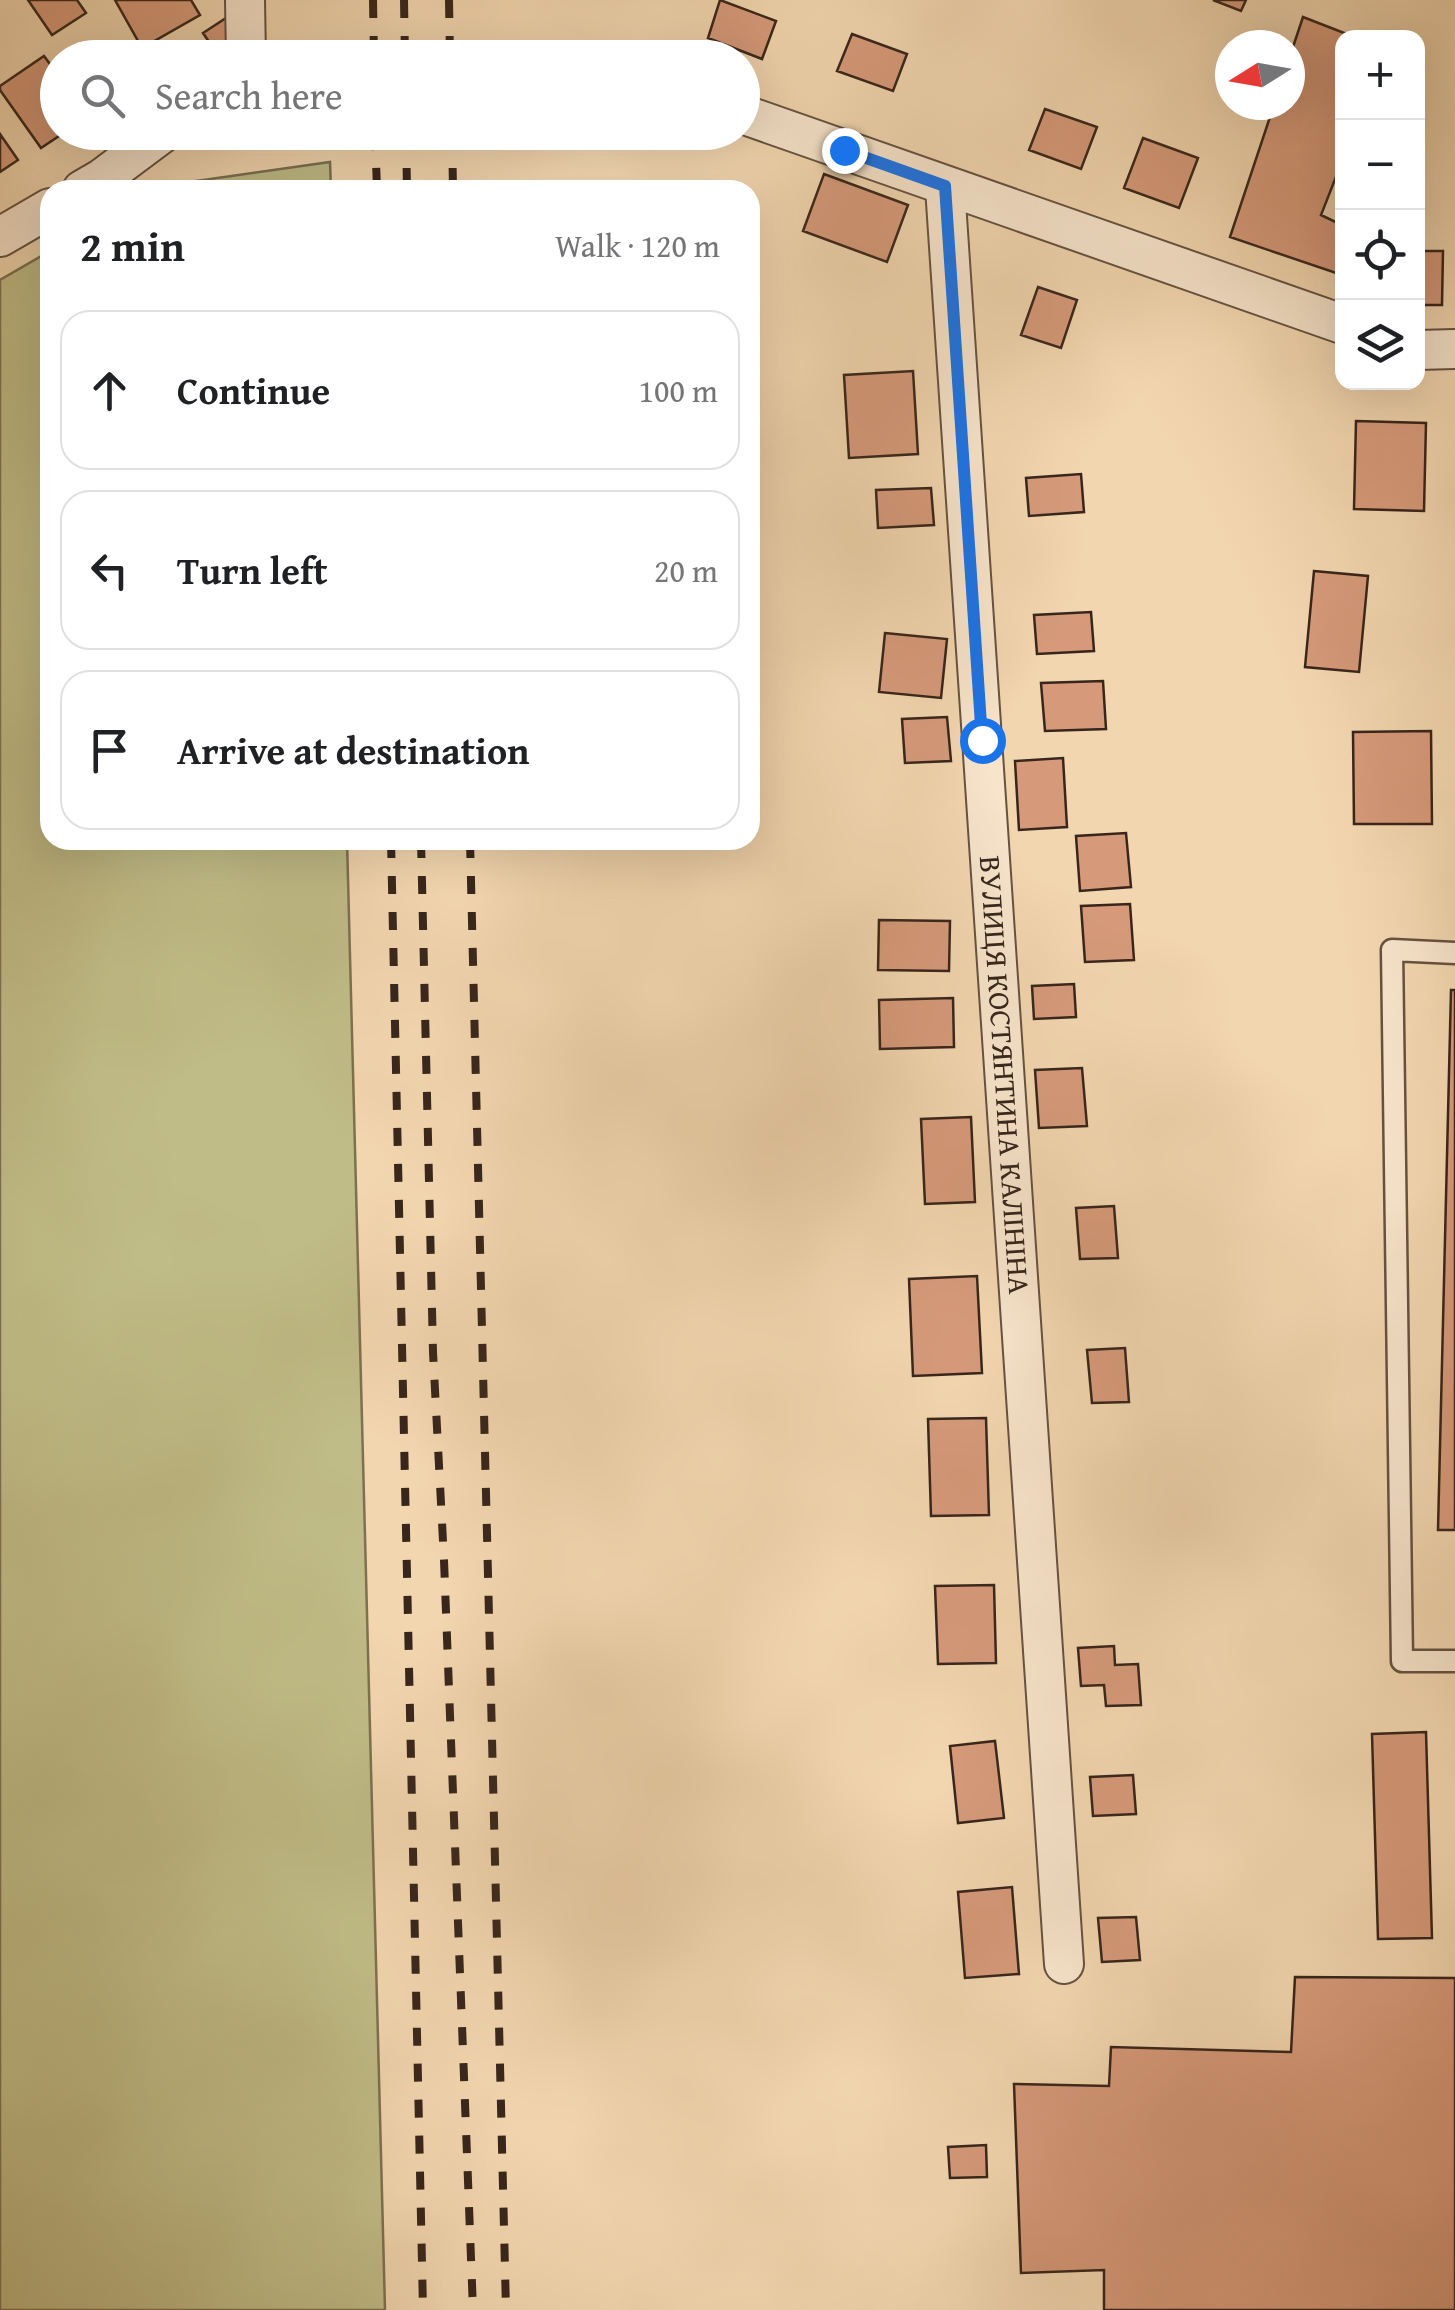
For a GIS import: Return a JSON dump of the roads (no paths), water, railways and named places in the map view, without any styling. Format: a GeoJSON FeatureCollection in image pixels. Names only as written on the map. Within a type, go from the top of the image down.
{"type":"FeatureCollection","features":[{"type":"Feature","properties":{"kind":"street"},"geometry":{"type":"LineString","coordinates":[[245,0],[246,40]]}},
{"type":"Feature","properties":{"kind":"street"},"geometry":{"type":"LineString","coordinates":[[760,120],[1335,322]]}},
{"type":"Feature","properties":{"kind":"street"},"geometry":{"type":"LineString","coordinates":[[99,180],[140,150]]}},
{"type":"Feature","properties":{"kind":"street","name":"ВУЛИЦЯ КОСТЯНТИНА КАЛІНІНА"},"geometry":{"type":"LineString","coordinates":[[945,186],[1064,1964]]}},
{"type":"Feature","properties":{"kind":"street"},"geometry":{"type":"LineString","coordinates":[[0,237],[40,214]]}},
{"type":"Feature","properties":{"kind":"street"},"geometry":{"type":"LineString","coordinates":[[1425,350],[1455,349]]}},
{"type":"Feature","properties":{"kind":"lane"},"geometry":{"type":"LineString","coordinates":[[1455,953],[1392,950],[1402,1661],[1455,1661]]}},
{"type":"Feature","properties":{"kind":"railway"},"geometry":{"type":"LineString","coordinates":[[373,0],[374,40]]}},
{"type":"Feature","properties":{"kind":"railway"},"geometry":{"type":"LineString","coordinates":[[404,0],[405,40]]}},
{"type":"Feature","properties":{"kind":"railway"},"geometry":{"type":"LineString","coordinates":[[449,0],[450,40]]}},
{"type":"Feature","properties":{"kind":"railway"},"geometry":{"type":"LineString","coordinates":[[376,150],[377,180]]}},
{"type":"Feature","properties":{"kind":"railway"},"geometry":{"type":"LineString","coordinates":[[406,150],[407,180]]}},
{"type":"Feature","properties":{"kind":"railway"},"geometry":{"type":"LineString","coordinates":[[452,150],[453,180]]}},
{"type":"Feature","properties":{"kind":"railway"},"geometry":{"type":"LineString","coordinates":[[391,850],[423,2310]]}},
{"type":"Feature","properties":{"kind":"railway"},"geometry":{"type":"LineString","coordinates":[[421,850],[433,1352],[473,2310]]}},
{"type":"Feature","properties":{"kind":"railway"},"geometry":{"type":"LineString","coordinates":[[470,850],[506,2310]]}}]}
